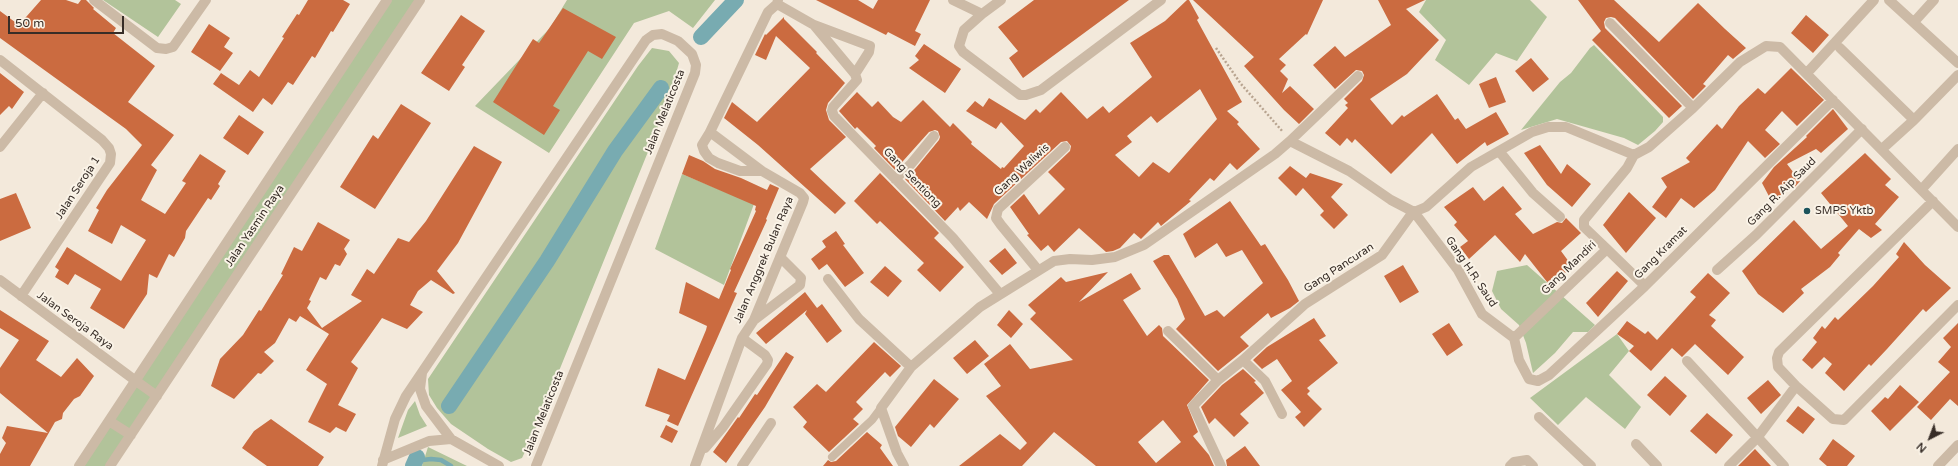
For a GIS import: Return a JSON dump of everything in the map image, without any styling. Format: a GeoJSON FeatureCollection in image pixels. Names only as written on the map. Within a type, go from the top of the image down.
{"type":"FeatureCollection","features":[{"type":"Feature","properties":{"kind":"street"},"geometry":{"type":"LineString","coordinates":[[94,0],[157,48],[166,49],[173,47],[206,0]]}},
{"type":"Feature","properties":{"kind":"street","name":"Jalan Yasmin Raya"},"geometry":{"type":"LineString","coordinates":[[79,466],[387,0]]}},
{"type":"Feature","properties":{"kind":"street","name":"Jalan Yasmin Raya"},"geometry":{"type":"LineString","coordinates":[[110,466],[420,0]]}},
{"type":"Feature","properties":{"kind":"street"},"geometry":{"type":"LineString","coordinates":[[953,0],[982,14]]}},
{"type":"Feature","properties":{"kind":"street"},"geometry":{"type":"LineString","coordinates":[[1001,0],[964,30],[959,46],[962,52],[1020,95],[1026,95],[1041,90],[1161,0]]}},
{"type":"Feature","properties":{"kind":"street"},"geometry":{"type":"LineString","coordinates":[[1807,73],[1874,0]]}},
{"type":"Feature","properties":{"kind":"street"},"geometry":{"type":"LineString","coordinates":[[1889,0],[1958,63]]}},
{"type":"Feature","properties":{"kind":"street"},"geometry":{"type":"LineString","coordinates":[[1914,22],[1934,0]]}},
{"type":"Feature","properties":{"kind":"street"},"geometry":{"type":"LineString","coordinates":[[762,172],[740,171],[718,163],[709,158],[702,145],[710,132],[768,12],[777,2],[814,25],[870,46],[869,52],[856,77],[814,25]]}},
{"type":"Feature","properties":{"kind":"street"},"geometry":{"type":"LineString","coordinates":[[1610,23],[1693,108]]}},
{"type":"Feature","properties":{"kind":"street","name":"Jalan Melaticosta"},"geometry":{"type":"LineString","coordinates":[[382,463],[395,418],[406,396],[422,371],[646,40],[653,35],[662,34],[678,40],[692,54],[696,65],[695,73],[536,466]]}},
{"type":"Feature","properties":{"kind":"street"},"geometry":{"type":"LineString","coordinates":[[1290,141],[1349,171],[1391,200],[1413,212],[1426,207],[1471,167],[1532,132],[1548,127],[1566,127],[1634,156],[1649,147],[1693,108],[1740,62],[1766,46],[1780,47],[1958,227]]}},
{"type":"Feature","properties":{"kind":"street"},"geometry":{"type":"LineString","coordinates":[[1840,48],[1914,120]]}},
{"type":"Feature","properties":{"kind":"street","name":"Jalan Seroja 1"},"geometry":{"type":"LineString","coordinates":[[0,60],[102,140],[109,148],[110,163],[21,296]]}},
{"type":"Feature","properties":{"kind":"street"},"geometry":{"type":"LineString","coordinates":[[1882,149],[1914,120],[1958,75]]}},
{"type":"Feature","properties":{"kind":"street"},"geometry":{"type":"LineString","coordinates":[[904,466],[897,453],[881,408],[911,368],[980,307],[1054,261],[1070,259],[1092,260],[1115,257],[1144,245],[1275,154],[1358,76]]}},
{"type":"Feature","properties":{"kind":"street","name":"Gang Sentiong"},"geometry":{"type":"LineString","coordinates":[[856,77],[832,110],[834,116],[953,238],[1000,294]]}},
{"type":"Feature","properties":{"kind":"street"},"geometry":{"type":"LineString","coordinates":[[0,147],[43,93]]}},
{"type":"Feature","properties":{"kind":"street","name":"Gang Kramat"},"geometry":{"type":"LineString","coordinates":[[1514,338],[1524,371],[1529,379],[1538,381],[1549,375],[1645,286],[1833,100]]}},
{"type":"Feature","properties":{"kind":"street","name":"Gang R. Aip Saud"},"geometry":{"type":"LineString","coordinates":[[1717,270],[1756,236],[1862,129]]}},
{"type":"Feature","properties":{"kind":"street","name":"Jalan Anggrek Bulan Raya"},"geometry":{"type":"LineString","coordinates":[[698,462],[742,338],[754,320],[804,198],[800,193],[762,172],[710,132]]}},
{"type":"Feature","properties":{"kind":"street"},"geometry":{"type":"LineString","coordinates":[[895,179],[911,164],[934,136]]}},
{"type":"Feature","properties":{"kind":"street","name":"Gang Waliwis"},"geometry":{"type":"LineString","coordinates":[[1038,270],[1000,225],[996,218],[998,209],[1065,146]]}},
{"type":"Feature","properties":{"kind":"street"},"geometry":{"type":"LineString","coordinates":[[1922,190],[1958,149]]}},
{"type":"Feature","properties":{"kind":"street"},"geometry":{"type":"LineString","coordinates":[[1499,150],[1533,193],[1560,217]]}},
{"type":"Feature","properties":{"kind":"street","name":"Gang Mandiri"},"geometry":{"type":"LineString","coordinates":[[1514,338],[1607,249],[1584,227],[1584,220],[1627,168],[1634,156]]}},
{"type":"Feature","properties":{"kind":"street"},"geometry":{"type":"LineString","coordinates":[[1933,201],[1780,352],[1777,358],[1778,367],[1796,386],[1833,419],[1844,420],[1958,305]]}},
{"type":"Feature","properties":{"kind":"street","name":"Gang Pancuran"},"geometry":{"type":"LineString","coordinates":[[1221,466],[1193,406],[1218,380],[1243,360],[1305,304],[1382,255],[1413,212]]}},
{"type":"Feature","properties":{"kind":"street","name":"Gang H.R. Saud"},"geometry":{"type":"LineString","coordinates":[[1413,212],[1458,270],[1482,314],[1514,338]]}},
{"type":"Feature","properties":{"kind":"street"},"geometry":{"type":"LineString","coordinates":[[1607,249],[1645,286]]}},
{"type":"Feature","properties":{"kind":"street"},"geometry":{"type":"LineString","coordinates":[[754,320],[800,285],[801,278],[780,257]]}},
{"type":"Feature","properties":{"kind":"street"},"geometry":{"type":"LineString","coordinates":[[828,279],[859,319],[911,368]]}},
{"type":"Feature","properties":{"kind":"street","name":"Jalan Seroja Raya"},"geometry":{"type":"LineString","coordinates":[[0,280],[157,396]]}},
{"type":"Feature","properties":{"kind":"street"},"geometry":{"type":"LineString","coordinates":[[1168,330],[1218,380]]}},
{"type":"Feature","properties":{"kind":"street"},"geometry":{"type":"LineString","coordinates":[[698,462],[767,364],[768,360],[765,355],[742,338]]}},
{"type":"Feature","properties":{"kind":"street"},"geometry":{"type":"LineString","coordinates":[[1243,360],[1265,381],[1282,414]]}},
{"type":"Feature","properties":{"kind":"street"},"geometry":{"type":"LineString","coordinates":[[1687,361],[1784,466]]}},
{"type":"Feature","properties":{"kind":"street"},"geometry":{"type":"LineString","coordinates":[[422,371],[420,389],[426,406],[451,439],[499,466]]}},
{"type":"Feature","properties":{"kind":"street"},"geometry":{"type":"LineString","coordinates":[[1728,466],[1757,438],[1796,386]]}},
{"type":"Feature","properties":{"kind":"street"},"geometry":{"type":"LineString","coordinates":[[1539,417],[1591,466]]}},
{"type":"Feature","properties":{"kind":"street"},"geometry":{"type":"LineString","coordinates":[[109,421],[131,435]]}},
{"type":"Feature","properties":{"kind":"street"},"geometry":{"type":"LineString","coordinates":[[742,466],[771,423]]}},
{"type":"Feature","properties":{"kind":"street","name":"Jalan Melaticosta"},"geometry":{"type":"LineString","coordinates":[[382,463],[429,441],[451,439]]}},
{"type":"Feature","properties":{"kind":"street"},"geometry":{"type":"LineString","coordinates":[[1636,444],[1657,466]]}},
{"type":"Feature","properties":{"kind":"street"},"geometry":{"type":"LineString","coordinates":[[1938,466],[1958,446]]}},
{"type":"Feature","properties":{"kind":"street"},"geometry":{"type":"LineString","coordinates":[[1510,466],[1514,462],[1527,460],[1533,466]]}},
{"type":"Feature","properties":{"kind":"lane"},"geometry":{"type":"LineString","coordinates":[[832,457],[872,420],[881,408]]}},
{"type":"Feature","properties":{"kind":"path"},"geometry":{"type":"LineString","coordinates":[[1216,48],[1241,84],[1290,141]]}},
{"type":"Feature","properties":{"kind":"green space"},"geometry":{"type":"Polygon","coordinates":[[[103,0],[175,0],[181,4],[158,37],[103,0]]]}},
{"type":"Feature","properties":{"kind":"green space"},"geometry":{"type":"Polygon","coordinates":[[[387,0],[420,0],[110,466],[79,466],[387,0]]]}},
{"type":"Feature","properties":{"kind":"green space"},"geometry":{"type":"Polygon","coordinates":[[[567,0],[715,0],[693,28],[669,11],[634,23],[549,153],[475,106],[550,28],[567,0]]]}},
{"type":"Feature","properties":{"kind":"green space"},"geometry":{"type":"Polygon","coordinates":[[[1426,0],[1530,0],[1547,17],[1517,61],[1496,53],[1469,85],[1435,60],[1446,40],[1419,12],[1426,0]]]}},
{"type":"Feature","properties":{"kind":"green space"},"geometry":{"type":"Polygon","coordinates":[[[1594,45],[1663,117],[1663,122],[1655,131],[1638,145],[1624,138],[1557,119],[1521,130],[1560,82],[1571,73],[1594,45]]]}},
{"type":"Feature","properties":{"kind":"green space"},"geometry":{"type":"Polygon","coordinates":[[[652,48],[669,51],[679,63],[667,105],[533,435],[522,458],[511,462],[488,449],[451,424],[437,408],[429,395],[428,379],[638,66],[652,48]]]}},
{"type":"Feature","properties":{"kind":"green space"},"geometry":{"type":"Polygon","coordinates":[[[682,174],[754,204],[724,285],[655,249],[682,174]]]}},
{"type":"Feature","properties":{"kind":"green space"},"geometry":{"type":"Polygon","coordinates":[[[1527,265],[1595,325],[1588,332],[1573,332],[1555,353],[1533,373],[1526,343],[1519,325],[1501,309],[1492,291],[1497,271],[1527,265]]]}},
{"type":"Feature","properties":{"kind":"green space"},"geometry":{"type":"Polygon","coordinates":[[[1617,334],[1629,351],[1609,375],[1641,407],[1625,429],[1586,397],[1558,425],[1530,398],[1617,334]]]}},
{"type":"Feature","properties":{"kind":"green space"},"geometry":{"type":"Polygon","coordinates":[[[415,401],[420,415],[427,426],[398,438],[408,410],[415,401]]]}},
{"type":"Feature","properties":{"kind":"green space"},"geometry":{"type":"Polygon","coordinates":[[[428,447],[467,466],[422,466],[428,447]]]}},
{"type":"Feature","properties":{"kind":"building"},"geometry":{"type":"Polygon","coordinates":[[[41,0],[66,0],[78,4],[81,0],[86,0],[94,8],[93,9],[116,28],[113,33],[155,66],[128,102],[174,135],[151,165],[157,170],[141,200],[165,214],[186,183],[182,181],[200,154],[226,171],[218,184],[220,186],[211,200],[208,198],[186,231],[185,238],[174,257],[169,254],[157,278],[149,274],[147,294],[124,329],[90,308],[101,289],[75,274],[68,285],[55,277],[59,270],[55,267],[67,247],[121,281],[146,240],[121,225],[112,244],[88,231],[99,210],[96,208],[107,190],[142,145],[126,129],[0,38],[0,11],[19,25],[41,0]]]}},
{"type":"Feature","properties":{"kind":"building"},"geometry":{"type":"Polygon","coordinates":[[[308,0],[343,0],[350,4],[333,32],[331,31],[315,58],[312,56],[293,85],[288,82],[272,105],[263,98],[253,112],[213,84],[221,73],[239,85],[250,70],[259,77],[284,38],[282,37],[297,14],[299,15],[308,0]]]}},
{"type":"Feature","properties":{"kind":"building"},"geometry":{"type":"Polygon","coordinates":[[[816,0],[858,0],[873,9],[878,0],[930,0],[915,31],[921,34],[915,46],[888,32],[886,35],[816,0]]]}},
{"type":"Feature","properties":{"kind":"building"},"geometry":{"type":"Polygon","coordinates":[[[1034,0],[1129,0],[1023,78],[1009,58],[1018,51],[998,27],[1034,0]]]}},
{"type":"Feature","properties":{"kind":"building"},"geometry":{"type":"Polygon","coordinates":[[[1187,0],[1189,0],[1199,18],[1197,20],[1242,102],[1227,111],[1239,122],[1237,124],[1260,149],[1237,170],[1230,163],[1214,181],[1210,178],[1189,200],[1191,201],[1161,226],[1158,222],[1141,239],[1134,233],[1120,248],[1113,251],[1106,252],[1079,228],[1054,252],[1048,245],[1041,251],[1027,235],[1029,234],[1010,207],[1024,194],[1039,215],[1065,189],[1048,172],[1070,151],[1071,146],[1067,141],[1061,142],[994,204],[987,219],[969,202],[960,211],[958,207],[945,221],[905,179],[939,140],[940,137],[938,131],[935,130],[929,132],[895,170],[874,148],[876,146],[857,127],[855,129],[839,111],[857,92],[872,107],[878,101],[893,117],[901,122],[923,100],[950,127],[953,123],[972,142],[971,144],[1001,169],[1002,167],[1004,168],[1024,146],[1001,122],[996,129],[966,111],[975,101],[983,107],[989,98],[1025,120],[1036,109],[1040,113],[1061,92],[1087,119],[1103,106],[1109,113],[1152,77],[1130,43],[1165,21],[1187,0]],[[1200,89],[1157,123],[1151,116],[1127,136],[1132,142],[1115,155],[1139,177],[1153,162],[1169,173],[1217,119],[1200,89]]]}},
{"type":"Feature","properties":{"kind":"building"},"geometry":{"type":"Polygon","coordinates":[[[1193,0],[1323,0],[1307,35],[1306,34],[1279,59],[1286,65],[1280,71],[1288,79],[1282,93],[1290,86],[1314,109],[1299,124],[1284,110],[1244,66],[1254,57],[1193,0]]]}},
{"type":"Feature","properties":{"kind":"building"},"geometry":{"type":"Polygon","coordinates":[[[1378,0],[1425,0],[1406,9],[1439,40],[1407,74],[1370,99],[1392,125],[1402,115],[1404,117],[1437,94],[1455,120],[1458,118],[1466,129],[1496,112],[1509,134],[1487,146],[1485,142],[1457,164],[1432,133],[1391,174],[1355,139],[1352,143],[1347,138],[1340,146],[1325,133],[1348,108],[1345,105],[1348,103],[1344,99],[1362,81],[1364,75],[1362,71],[1356,70],[1335,89],[1313,65],[1335,46],[1345,57],[1391,25],[1378,0]]]}},
{"type":"Feature","properties":{"kind":"building"},"geometry":{"type":"Polygon","coordinates":[[[1578,0],[1614,0],[1659,42],[1698,3],[1746,48],[1733,59],[1728,55],[1703,84],[1706,86],[1693,99],[1615,18],[1606,18],[1604,22],[1605,28],[1682,106],[1669,118],[1592,40],[1601,31],[1578,0]]]}},
{"type":"Feature","properties":{"kind":"building"},"geometry":{"type":"Polygon","coordinates":[[[563,8],[616,37],[602,59],[588,51],[553,106],[560,110],[544,135],[493,102],[533,39],[539,43],[563,8]]]}},
{"type":"Feature","properties":{"kind":"building"},"geometry":{"type":"Polygon","coordinates":[[[461,15],[485,31],[462,65],[465,67],[449,91],[421,73],[461,15]]]}},
{"type":"Feature","properties":{"kind":"building"},"geometry":{"type":"Polygon","coordinates":[[[1806,15],[1829,35],[1813,53],[1791,33],[1806,15]]]}},
{"type":"Feature","properties":{"kind":"building"},"geometry":{"type":"Polygon","coordinates":[[[784,17],[784,19],[845,83],[828,103],[826,110],[829,120],[846,137],[810,169],[846,203],[835,214],[758,145],[724,118],[732,102],[757,122],[810,68],[776,36],[766,60],[755,55],[765,34],[766,35],[784,17]]]}},
{"type":"Feature","properties":{"kind":"building"},"geometry":{"type":"Polygon","coordinates":[[[209,24],[230,38],[224,47],[233,53],[220,71],[191,52],[209,24]]]}},
{"type":"Feature","properties":{"kind":"building"},"geometry":{"type":"Polygon","coordinates":[[[924,44],[961,69],[945,93],[909,68],[919,60],[915,56],[924,44]]]}},
{"type":"Feature","properties":{"kind":"building"},"geometry":{"type":"Polygon","coordinates":[[[1531,58],[1549,79],[1533,92],[1515,71],[1531,58]]]}},
{"type":"Feature","properties":{"kind":"building"},"geometry":{"type":"Polygon","coordinates":[[[1791,68],[1824,100],[1797,126],[1782,111],[1765,130],[1780,144],[1765,158],[1748,141],[1715,190],[1694,208],[1681,198],[1666,218],[1652,207],[1667,187],[1661,178],[1690,162],[1686,158],[1717,124],[1722,129],[1739,106],[1758,88],[1765,94],[1791,68]]]}},
{"type":"Feature","properties":{"kind":"building"},"geometry":{"type":"Polygon","coordinates":[[[0,73],[24,92],[12,109],[9,106],[0,115],[0,73]]]}},
{"type":"Feature","properties":{"kind":"building"},"geometry":{"type":"Polygon","coordinates":[[[1496,77],[1506,102],[1489,108],[1479,84],[1496,77]]]}},
{"type":"Feature","properties":{"kind":"building"},"geometry":{"type":"Polygon","coordinates":[[[401,104],[431,123],[375,209],[340,187],[373,135],[378,139],[401,104]]]}},
{"type":"Feature","properties":{"kind":"building"},"geometry":{"type":"Polygon","coordinates":[[[1833,109],[1848,129],[1821,153],[1816,149],[1787,164],[1800,181],[1794,188],[1792,186],[1772,202],[1762,183],[1774,167],[1807,137],[1806,136],[1833,109]]]}},
{"type":"Feature","properties":{"kind":"building"},"geometry":{"type":"Polygon","coordinates":[[[239,115],[264,132],[248,155],[223,138],[239,115]]]}},
{"type":"Feature","properties":{"kind":"building"},"geometry":{"type":"Polygon","coordinates":[[[1540,145],[1561,174],[1567,164],[1591,184],[1572,207],[1547,185],[1524,153],[1540,145]]]}},
{"type":"Feature","properties":{"kind":"building"},"geometry":{"type":"Polygon","coordinates":[[[474,146],[502,162],[458,243],[437,271],[455,293],[453,294],[431,280],[418,291],[410,305],[423,312],[407,329],[382,318],[351,362],[358,368],[338,405],[356,414],[346,432],[336,427],[330,433],[308,422],[327,384],[306,370],[329,334],[300,316],[296,322],[289,318],[275,343],[264,352],[274,361],[261,374],[258,373],[234,399],[211,386],[220,359],[243,335],[259,310],[261,311],[283,275],[281,274],[294,247],[302,251],[318,222],[350,240],[344,249],[347,254],[340,266],[335,264],[326,280],[320,277],[309,300],[311,301],[307,308],[322,328],[362,301],[351,295],[367,269],[374,274],[398,238],[409,242],[426,221],[474,146]]]}},
{"type":"Feature","properties":{"kind":"building"},"geometry":{"type":"Polygon","coordinates":[[[1865,153],[1891,179],[1885,185],[1899,197],[1875,224],[1882,230],[1871,238],[1859,229],[1838,253],[1840,255],[1830,267],[1801,289],[1804,293],[1783,313],[1758,294],[1742,271],[1794,220],[1821,249],[1848,226],[1821,193],[1865,153]]]}},
{"type":"Feature","properties":{"kind":"building"},"geometry":{"type":"Polygon","coordinates":[[[689,155],[703,161],[715,169],[741,178],[767,190],[770,184],[779,188],[766,219],[767,220],[734,292],[737,293],[678,426],[667,421],[670,415],[645,406],[658,368],[685,380],[706,330],[707,326],[679,313],[686,282],[719,299],[731,270],[730,269],[756,211],[756,206],[682,174],[689,155]]]}},
{"type":"Feature","properties":{"kind":"building"},"geometry":{"type":"Polygon","coordinates":[[[1290,166],[1306,178],[1310,173],[1343,184],[1331,197],[1348,215],[1334,229],[1320,215],[1324,211],[1303,188],[1296,196],[1278,178],[1290,166]]]}},
{"type":"Feature","properties":{"kind":"building"},"geometry":{"type":"Polygon","coordinates":[[[880,173],[939,233],[934,238],[964,267],[940,292],[917,270],[924,263],[880,221],[877,224],[854,201],[880,173]]]}},
{"type":"Feature","properties":{"kind":"building"},"geometry":{"type":"Polygon","coordinates":[[[1503,186],[1522,209],[1515,214],[1533,234],[1557,222],[1562,223],[1566,218],[1581,233],[1561,251],[1572,266],[1551,287],[1525,254],[1520,262],[1495,235],[1469,259],[1460,247],[1468,241],[1454,225],[1457,222],[1444,207],[1473,187],[1484,201],[1503,186]]]}},
{"type":"Feature","properties":{"kind":"building"},"geometry":{"type":"Polygon","coordinates":[[[1629,192],[1656,218],[1626,253],[1603,225],[1629,192]]]}},
{"type":"Feature","properties":{"kind":"building"},"geometry":{"type":"Polygon","coordinates":[[[16,193],[31,228],[0,241],[0,199],[16,193]]]}},
{"type":"Feature","properties":{"kind":"building"},"geometry":{"type":"Polygon","coordinates":[[[1230,201],[1261,246],[1265,244],[1288,280],[1299,301],[1290,308],[1271,318],[1268,313],[1240,337],[1249,346],[1218,371],[1176,329],[1185,319],[1177,299],[1153,261],[1164,255],[1169,255],[1205,316],[1217,310],[1224,317],[1263,283],[1242,250],[1226,257],[1217,243],[1195,258],[1183,234],[1230,201]]]}},
{"type":"Feature","properties":{"kind":"building"},"geometry":{"type":"Polygon","coordinates":[[[836,231],[845,244],[843,245],[864,273],[845,287],[827,264],[819,270],[811,259],[826,247],[822,241],[836,231]]]}},
{"type":"Feature","properties":{"kind":"building"},"geometry":{"type":"Polygon","coordinates":[[[1904,242],[1925,265],[1951,288],[1926,312],[1923,309],[1871,366],[1869,364],[1844,391],[1825,373],[1832,364],[1824,357],[1812,369],[1802,360],[1817,342],[1813,338],[1822,326],[1825,329],[1835,317],[1838,320],[1873,286],[1899,257],[1896,254],[1904,242]]]}},
{"type":"Feature","properties":{"kind":"building"},"geometry":{"type":"Polygon","coordinates":[[[1005,248],[1017,263],[1002,275],[989,261],[1005,248]]]}},
{"type":"Feature","properties":{"kind":"building"},"geometry":{"type":"Polygon","coordinates":[[[1403,265],[1419,292],[1400,303],[1384,276],[1403,265]]]}},
{"type":"Feature","properties":{"kind":"building"},"geometry":{"type":"Polygon","coordinates":[[[885,266],[902,281],[888,297],[870,282],[885,266]]]}},
{"type":"Feature","properties":{"kind":"building"},"geometry":{"type":"Polygon","coordinates":[[[1617,271],[1628,281],[1598,317],[1586,303],[1617,271]]]}},
{"type":"Feature","properties":{"kind":"building"},"geometry":{"type":"Polygon","coordinates":[[[1108,272],[1079,302],[1131,273],[1141,289],[1123,300],[1147,336],[1159,325],[1162,328],[1163,336],[1209,380],[1187,405],[1198,432],[1193,436],[1209,455],[1214,466],[1096,466],[1054,432],[1022,466],[959,466],[1000,434],[1020,450],[1027,443],[986,396],[1001,386],[984,364],[1010,344],[1030,369],[1073,360],[1030,319],[1036,313],[1028,305],[1061,277],[1066,282],[1108,272]],[[1163,420],[1138,442],[1156,463],[1181,442],[1163,420]]]}},
{"type":"Feature","properties":{"kind":"building"},"geometry":{"type":"Polygon","coordinates":[[[1708,273],[1730,293],[1709,315],[1716,320],[1711,326],[1744,357],[1728,375],[1695,344],[1682,357],[1672,348],[1651,371],[1629,351],[1634,346],[1617,334],[1627,321],[1645,334],[1648,331],[1657,340],[1696,297],[1690,292],[1708,273]]]}},
{"type":"Feature","properties":{"kind":"building"},"geometry":{"type":"Polygon","coordinates":[[[805,292],[817,308],[822,304],[842,331],[827,343],[805,314],[807,310],[766,344],[756,333],[805,292]]]}},
{"type":"Feature","properties":{"kind":"building"},"geometry":{"type":"Polygon","coordinates":[[[0,310],[49,341],[36,360],[61,377],[77,358],[94,376],[80,396],[74,399],[63,413],[62,419],[55,422],[30,466],[0,466],[0,454],[6,443],[2,438],[7,426],[48,433],[0,393],[0,368],[19,340],[0,328],[0,310]]]}},
{"type":"Feature","properties":{"kind":"building"},"geometry":{"type":"Polygon","coordinates":[[[1009,310],[1023,324],[1011,338],[997,325],[1009,310]]]}},
{"type":"Feature","properties":{"kind":"building"},"geometry":{"type":"Polygon","coordinates":[[[1314,318],[1326,336],[1319,340],[1338,363],[1307,388],[1310,391],[1307,394],[1322,409],[1304,427],[1295,417],[1301,412],[1281,390],[1292,381],[1277,359],[1262,369],[1253,360],[1267,347],[1314,318]]]}},
{"type":"Feature","properties":{"kind":"building"},"geometry":{"type":"Polygon","coordinates":[[[1449,323],[1463,345],[1447,356],[1432,334],[1449,323]]]}},
{"type":"Feature","properties":{"kind":"building"},"geometry":{"type":"Polygon","coordinates":[[[1958,323],[1958,406],[1950,399],[1931,420],[1917,407],[1950,372],[1938,362],[1951,347],[1943,338],[1958,323]]]}},
{"type":"Feature","properties":{"kind":"building"},"geometry":{"type":"Polygon","coordinates":[[[975,340],[989,356],[967,374],[953,358],[975,340]]]}},
{"type":"Feature","properties":{"kind":"building"},"geometry":{"type":"Polygon","coordinates":[[[874,342],[901,366],[890,377],[885,372],[856,402],[863,409],[853,419],[859,424],[829,452],[803,427],[807,422],[793,407],[817,384],[826,392],[874,342]]]}},
{"type":"Feature","properties":{"kind":"building"},"geometry":{"type":"Polygon","coordinates":[[[786,352],[794,357],[765,407],[726,463],[713,452],[755,394],[757,395],[786,352]]]}},
{"type":"Feature","properties":{"kind":"building"},"geometry":{"type":"Polygon","coordinates":[[[1243,369],[1256,381],[1254,382],[1264,393],[1240,414],[1249,423],[1234,437],[1215,418],[1209,424],[1201,407],[1222,385],[1243,369]]]}},
{"type":"Feature","properties":{"kind":"building"},"geometry":{"type":"Polygon","coordinates":[[[1665,376],[1687,396],[1670,416],[1647,395],[1665,376]]]}},
{"type":"Feature","properties":{"kind":"building"},"geometry":{"type":"Polygon","coordinates":[[[934,379],[959,399],[934,428],[930,424],[911,447],[898,436],[895,427],[934,379]]]}},
{"type":"Feature","properties":{"kind":"building"},"geometry":{"type":"Polygon","coordinates":[[[1768,380],[1781,395],[1761,414],[1747,398],[1768,380]]]}},
{"type":"Feature","properties":{"kind":"building"},"geometry":{"type":"Polygon","coordinates":[[[1900,385],[1919,402],[1890,431],[1871,411],[1885,397],[1888,399],[1900,385]]]}},
{"type":"Feature","properties":{"kind":"building"},"geometry":{"type":"Polygon","coordinates":[[[1798,406],[1815,419],[1803,434],[1786,421],[1798,406]]]}},
{"type":"Feature","properties":{"kind":"building"},"geometry":{"type":"Polygon","coordinates":[[[1707,413],[1733,435],[1716,454],[1690,431],[1707,413]]]}},
{"type":"Feature","properties":{"kind":"building"},"geometry":{"type":"Polygon","coordinates":[[[271,419],[324,457],[318,466],[267,466],[242,448],[254,431],[271,419]]]}},
{"type":"Feature","properties":{"kind":"building"},"geometry":{"type":"Polygon","coordinates":[[[666,425],[678,431],[672,443],[660,437],[666,425]]]}},
{"type":"Feature","properties":{"kind":"building"},"geometry":{"type":"Polygon","coordinates":[[[867,432],[882,445],[880,448],[893,466],[823,466],[828,460],[831,462],[836,461],[867,432]]]}},
{"type":"Feature","properties":{"kind":"building"},"geometry":{"type":"Polygon","coordinates":[[[1833,439],[1855,456],[1847,466],[1827,466],[1819,459],[1833,439]]]}},
{"type":"Feature","properties":{"kind":"building"},"geometry":{"type":"Polygon","coordinates":[[[1245,446],[1260,466],[1227,466],[1226,460],[1245,446]]]}},
{"type":"Feature","properties":{"kind":"building"},"geometry":{"type":"Polygon","coordinates":[[[1755,449],[1771,466],[1738,466],[1755,449]]]}},
{"type":"Feature","properties":{"kind":"waterway"},"geometry":{"type":"LineString","coordinates":[[701,37],[736,0]]}},
{"type":"Feature","properties":{"kind":"waterway"},"geometry":{"type":"LineString","coordinates":[[449,406],[547,261],[615,151],[661,88]]}},
{"type":"Feature","properties":{"kind":"waterway"},"geometry":{"type":"LineString","coordinates":[[413,466],[417,457]]}},
{"type":"Feature","properties":{"kind":"waterway"},"geometry":{"type":"LineString","coordinates":[[414,461],[431,459],[441,460],[451,466]]}},
{"type":"Feature","properties":{"kind":"place","name":"SMPS Yktb"},"geometry":{"type":"Point","coordinates":[1807,211]}}]}
